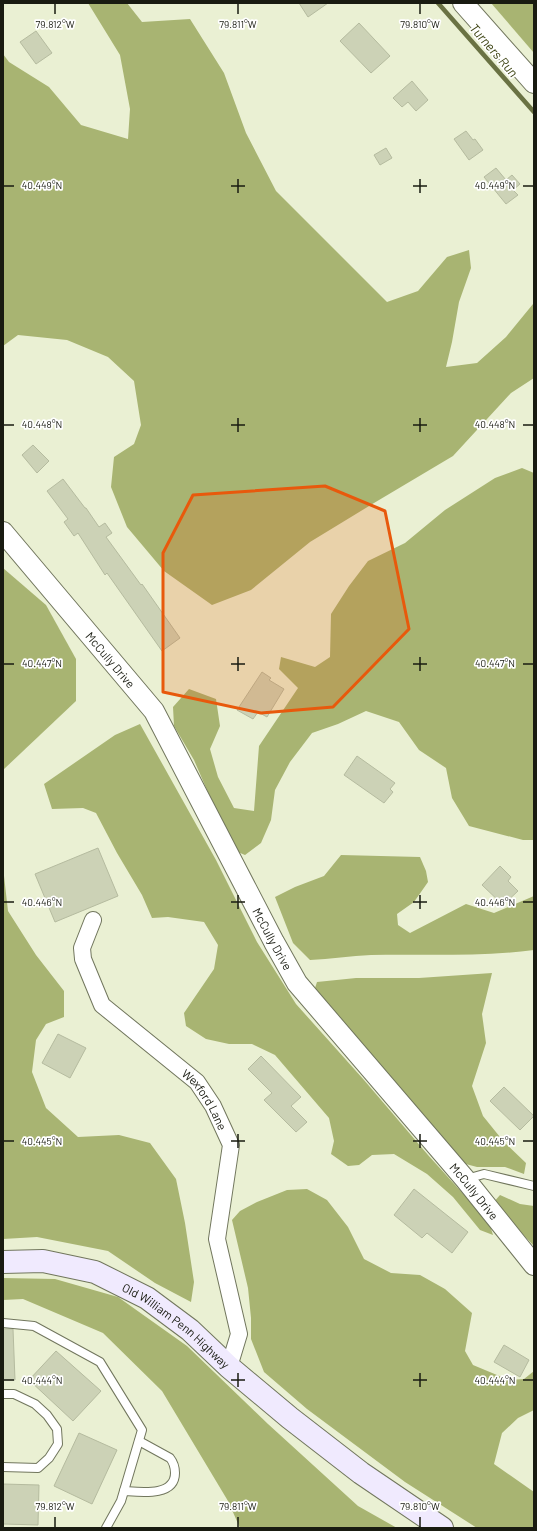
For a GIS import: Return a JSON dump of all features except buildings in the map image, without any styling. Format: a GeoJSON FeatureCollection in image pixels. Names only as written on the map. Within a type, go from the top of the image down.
{"type":"FeatureCollection","features":[{"type":"Feature","properties":{"kind":"main road","name":"Old William Penn Highway"},"geometry":{"type":"LineString","coordinates":[[3,1262],[42,1261],[95,1272],[147,1298],[190,1330],[229,1368],[290,1418],[361,1473],[442,1528]]}},
{"type":"Feature","properties":{"kind":"street"},"geometry":{"type":"LineString","coordinates":[[463,3],[534,83]]}},
{"type":"Feature","properties":{"kind":"street","name":"McCully Drive"},"geometry":{"type":"LineString","coordinates":[[3,532],[154,711],[274,942],[298,983],[465,1180],[534,1266]]}},
{"type":"Feature","properties":{"kind":"street","name":"Wexford Lane"},"geometry":{"type":"LineString","coordinates":[[93,920],[82,948],[83,960],[102,1005],[197,1082],[213,1106],[231,1145],[217,1239],[239,1334],[229,1368]]}},
{"type":"Feature","properties":{"kind":"lane"},"geometry":{"type":"LineString","coordinates":[[465,1180],[484,1174],[534,1186]]}},
{"type":"Feature","properties":{"kind":"lane"},"geometry":{"type":"LineString","coordinates":[[3,1323],[34,1326],[100,1362],[142,1430],[121,1502],[106,1528]]}},
{"type":"Feature","properties":{"kind":"lane"},"geometry":{"type":"LineString","coordinates":[[3,1394],[14,1394],[35,1404],[57,1429],[58,1444],[49,1458],[38,1468],[3,1467]]}},
{"type":"Feature","properties":{"kind":"lane"},"geometry":{"type":"LineString","coordinates":[[124,1491],[159,1491],[172,1484],[175,1478],[174,1463],[170,1458],[139,1441]]}},
{"type":"Feature","properties":{"kind":"highlighted area"},"geometry":{"type":"Polygon","coordinates":[[[325,486],[385,511],[409,629],[333,707],[261,713],[163,692],[163,553],[193,495],[325,486]]]}},
{"type":"Feature","properties":{"kind":"green space"},"geometry":{"type":"Polygon","coordinates":[[[88,3],[127,3],[142,22],[190,19],[224,73],[246,133],[276,191],[387,302],[418,291],[447,257],[469,250],[471,268],[459,302],[446,367],[477,363],[506,337],[534,304],[534,378],[511,393],[453,456],[310,542],[251,590],[212,605],[164,571],[127,527],[111,487],[114,457],[134,444],[141,425],[134,381],[108,357],[67,340],[18,335],[3,346],[3,54],[9,62],[49,87],[81,125],[128,139],[130,109],[120,55],[88,3]]]}},
{"type":"Feature","properties":{"kind":"green space"},"geometry":{"type":"Polygon","coordinates":[[[491,3],[534,3],[534,53],[491,3]]]}},
{"type":"Feature","properties":{"kind":"green space"},"geometry":{"type":"Polygon","coordinates":[[[522,468],[534,473],[534,840],[523,840],[469,826],[452,798],[446,768],[419,750],[399,722],[366,711],[338,724],[312,733],[290,762],[275,790],[271,820],[261,843],[245,855],[233,850],[194,760],[174,726],[173,707],[189,689],[216,699],[220,726],[210,749],[218,777],[234,808],[254,811],[259,746],[298,688],[279,669],[281,657],[315,667],[330,657],[331,614],[349,586],[368,561],[405,543],[445,510],[495,478],[522,468]]]}},
{"type":"Feature","properties":{"kind":"green space"},"geometry":{"type":"Polygon","coordinates":[[[3,568],[46,605],[76,659],[76,701],[3,770],[3,568]]]}},
{"type":"Feature","properties":{"kind":"green space"},"geometry":{"type":"Polygon","coordinates":[[[140,724],[216,860],[257,942],[296,1004],[428,1155],[466,1197],[487,1216],[493,1235],[480,1230],[453,1197],[427,1174],[394,1154],[372,1155],[359,1165],[348,1166],[331,1154],[334,1141],[329,1118],[275,1055],[252,1044],[229,1044],[206,1039],[186,1026],[184,1013],[214,969],[218,945],[204,922],[168,917],[152,918],[142,895],[117,853],[96,813],[83,808],[52,809],[44,784],[115,735],[140,724]]]}},
{"type":"Feature","properties":{"kind":"green space"},"geometry":{"type":"Polygon","coordinates":[[[341,855],[420,857],[426,871],[428,882],[414,902],[397,914],[398,925],[410,933],[466,904],[494,913],[534,896],[534,950],[493,954],[371,955],[310,960],[293,943],[275,897],[295,887],[324,876],[341,855]]]}},
{"type":"Feature","properties":{"kind":"green space"},"geometry":{"type":"Polygon","coordinates":[[[3,867],[8,911],[36,955],[64,991],[64,1017],[46,1024],[36,1040],[32,1072],[46,1108],[78,1137],[119,1135],[150,1143],[176,1179],[185,1223],[194,1282],[191,1302],[155,1283],[108,1251],[37,1237],[3,1239],[3,867]]]}},
{"type":"Feature","properties":{"kind":"green space"},"geometry":{"type":"Polygon","coordinates":[[[492,973],[482,1014],[486,1043],[472,1086],[483,1116],[504,1142],[526,1163],[524,1174],[505,1167],[477,1167],[462,1163],[314,991],[317,982],[356,978],[419,978],[492,973]]]}},
{"type":"Feature","properties":{"kind":"green space"},"geometry":{"type":"Polygon","coordinates":[[[307,1189],[327,1200],[348,1227],[364,1259],[391,1273],[420,1275],[445,1289],[472,1313],[465,1351],[473,1365],[509,1380],[524,1379],[534,1371],[534,1410],[518,1418],[502,1433],[494,1464],[534,1492],[534,1528],[477,1528],[405,1482],[307,1409],[264,1372],[251,1339],[251,1318],[248,1288],[232,1220],[240,1211],[257,1202],[287,1190],[307,1189]]]}},
{"type":"Feature","properties":{"kind":"green space"},"geometry":{"type":"Polygon","coordinates":[[[500,1195],[520,1204],[534,1206],[534,1246],[493,1203],[500,1195]]]}},
{"type":"Feature","properties":{"kind":"green space"},"geometry":{"type":"Polygon","coordinates":[[[3,1278],[55,1279],[118,1297],[187,1346],[268,1424],[358,1506],[397,1528],[240,1528],[228,1501],[162,1391],[103,1333],[23,1299],[3,1300],[3,1278]]]}},
{"type":"Feature","properties":{"kind":"waterway","name":"Turners Run"},"geometry":{"type":"LineString","coordinates":[[438,3],[534,112]]}}]}
